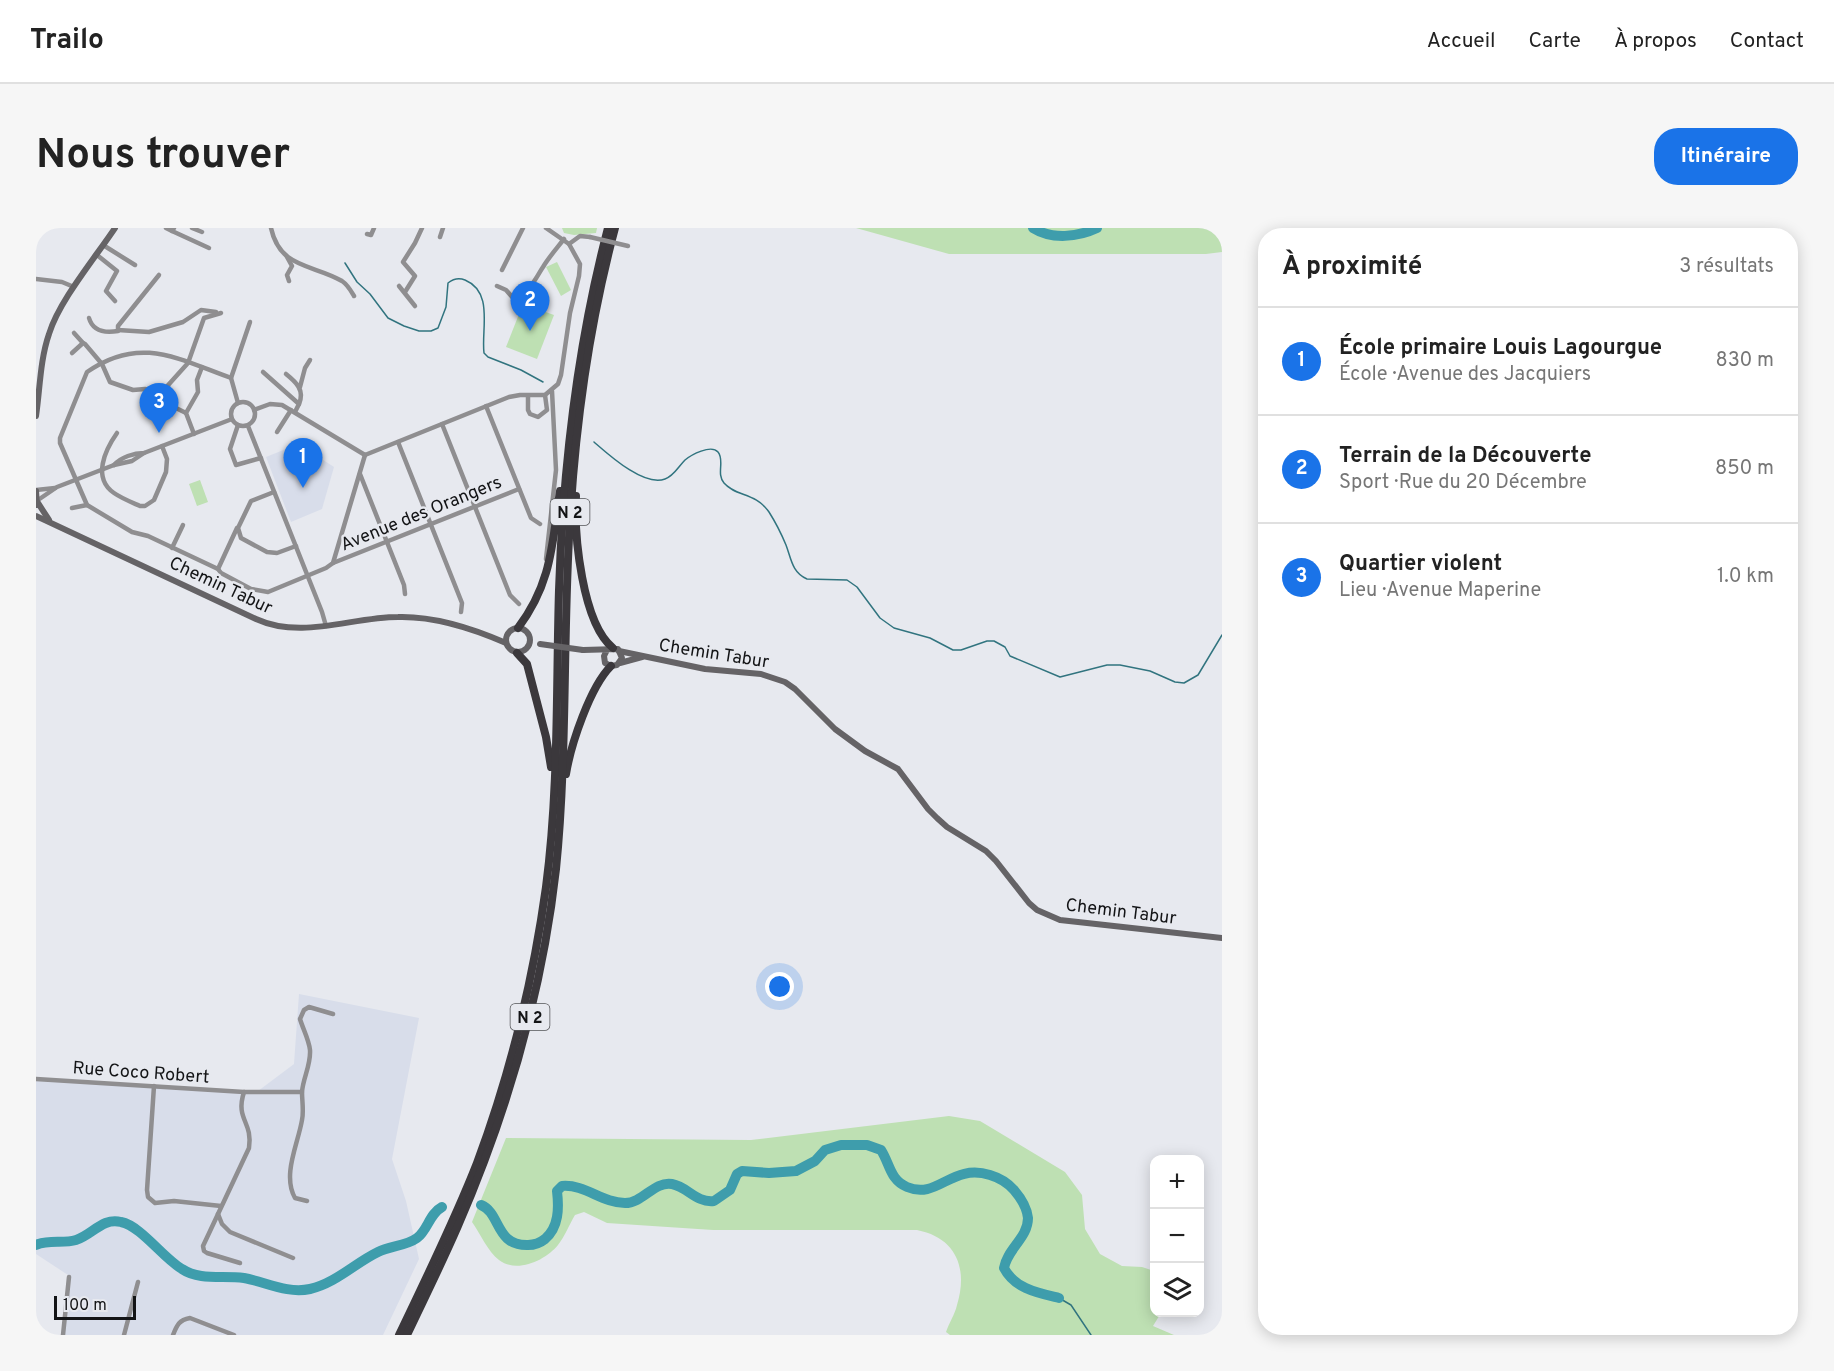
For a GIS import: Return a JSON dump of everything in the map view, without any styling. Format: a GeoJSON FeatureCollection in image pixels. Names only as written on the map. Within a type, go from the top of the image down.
{"type":"FeatureCollection","features":[{"type":"Feature","properties":{"kind":"highway","name":"N 2"},"geometry":{"type":"LineString","coordinates":[[399,1335],[477,1164],[512,1052],[541,921],[558,799],[559,590],[569,446],[583,344],[608,228]]}},
{"type":"Feature","properties":{"kind":"highway","name":"N 2"},"geometry":{"type":"LineString","coordinates":[[407,1335],[462,1216],[502,1109],[523,1046],[548,924],[558,799],[572,494],[579,420],[599,300],[615,228]]}},
{"type":"Feature","properties":{"kind":"highway"},"geometry":{"type":"LineString","coordinates":[[599,300],[577,481],[576,520],[581,570],[594,619],[613,650]]}},
{"type":"Feature","properties":{"kind":"highway"},"geometry":{"type":"LineString","coordinates":[[518,628],[540,595],[550,563],[561,480],[569,446]]}},
{"type":"Feature","properties":{"kind":"highway"},"geometry":{"type":"LineString","coordinates":[[517,653],[526,664],[543,723],[550,752],[551,782],[558,799]]}},
{"type":"Feature","properties":{"kind":"highway"},"geometry":{"type":"LineString","coordinates":[[558,799],[575,736],[600,681],[611,666]]}},
{"type":"Feature","properties":{"kind":"main road"},"geometry":{"type":"LineString","coordinates":[[36,416],[48,335],[59,311],[115,228]]}},
{"type":"Feature","properties":{"kind":"main road"},"geometry":{"type":"LineString","coordinates":[[36,490],[37,503],[50,521]]}},
{"type":"Feature","properties":{"kind":"main road","name":"Chemin Tabur"},"geometry":{"type":"LineString","coordinates":[[36,516],[266,623],[296,629],[410,617],[453,625],[507,640]]}},
{"type":"Feature","properties":{"kind":"main road"},"geometry":{"type":"LineString","coordinates":[[518,628],[526,630],[530,643],[525,651],[517,653],[510,649],[507,640],[510,631],[518,628]]}},
{"type":"Feature","properties":{"kind":"main road","name":"Chemin Tabur"},"geometry":{"type":"LineString","coordinates":[[530,643],[592,651],[613,650],[705,669],[761,674],[785,682],[835,729],[865,751],[898,769],[928,809],[947,827],[986,850],[1029,903],[1046,915],[1060,920],[1222,938]]}},
{"type":"Feature","properties":{"kind":"main road"},"geometry":{"type":"LineString","coordinates":[[604,660],[604,654],[613,650],[622,658],[620,663]]}},
{"type":"Feature","properties":{"kind":"main road"},"geometry":{"type":"LineString","coordinates":[[592,651],[611,666]]}},
{"type":"Feature","properties":{"kind":"main road","name":"Chemin Tabur"},"geometry":{"type":"LineString","coordinates":[[611,666],[646,657]]}},
{"type":"Feature","properties":{"kind":"street"},"geometry":{"type":"LineString","coordinates":[[166,228],[209,248]]}},
{"type":"Feature","properties":{"kind":"street"},"geometry":{"type":"LineString","coordinates":[[192,228],[202,232]]}},
{"type":"Feature","properties":{"kind":"street"},"geometry":{"type":"LineString","coordinates":[[271,228],[276,246],[292,266],[287,275],[289,281]]}},
{"type":"Feature","properties":{"kind":"street"},"geometry":{"type":"LineString","coordinates":[[367,234],[371,235],[374,228]]}},
{"type":"Feature","properties":{"kind":"street"},"geometry":{"type":"LineString","coordinates":[[405,292],[415,276],[403,262],[416,243],[422,228]]}},
{"type":"Feature","properties":{"kind":"street"},"geometry":{"type":"LineString","coordinates":[[440,237],[443,228]]}},
{"type":"Feature","properties":{"kind":"street"},"geometry":{"type":"LineString","coordinates":[[502,270],[523,228]]}},
{"type":"Feature","properties":{"kind":"street"},"geometry":{"type":"LineString","coordinates":[[365,455],[515,395],[545,395],[552,391],[561,375],[570,314],[580,270],[577,257],[569,244],[546,228]]}},
{"type":"Feature","properties":{"kind":"street"},"geometry":{"type":"LineString","coordinates":[[569,244],[580,236],[627,246]]}},
{"type":"Feature","properties":{"kind":"street"},"geometry":{"type":"LineString","coordinates":[[497,286],[506,290],[514,299],[519,297],[535,282],[543,265],[564,239]]}},
{"type":"Feature","properties":{"kind":"street"},"geometry":{"type":"LineString","coordinates":[[104,245],[135,265]]}},
{"type":"Feature","properties":{"kind":"street"},"geometry":{"type":"LineString","coordinates":[[96,255],[117,271],[106,291],[115,301]]}},
{"type":"Feature","properties":{"kind":"street"},"geometry":{"type":"LineString","coordinates":[[287,257],[309,269],[343,282],[354,296]]}},
{"type":"Feature","properties":{"kind":"street"},"geometry":{"type":"LineString","coordinates":[[119,330],[117,327],[159,274]]}},
{"type":"Feature","properties":{"kind":"street"},"geometry":{"type":"LineString","coordinates":[[36,279],[62,282],[75,288]]}},
{"type":"Feature","properties":{"kind":"street"},"geometry":{"type":"LineString","coordinates":[[399,286],[415,306]]}},
{"type":"Feature","properties":{"kind":"street"},"geometry":{"type":"LineString","coordinates":[[89,318],[91,324],[101,331],[149,332],[183,322],[201,310],[221,313],[204,318],[188,363],[161,393]]}},
{"type":"Feature","properties":{"kind":"street"},"geometry":{"type":"LineString","coordinates":[[238,403],[231,378],[250,322]]}},
{"type":"Feature","properties":{"kind":"street"},"geometry":{"type":"LineString","coordinates":[[74,333],[88,345],[112,383],[133,390],[146,388],[161,393],[170,405],[186,413],[194,434]]}},
{"type":"Feature","properties":{"kind":"street"},"geometry":{"type":"LineString","coordinates":[[72,353],[83,343]]}},
{"type":"Feature","properties":{"kind":"street"},"geometry":{"type":"LineString","coordinates":[[72,508],[87,506],[60,443],[60,434],[84,376],[91,369],[131,352],[144,351],[159,353],[231,378]]}},
{"type":"Feature","properties":{"kind":"street"},"geometry":{"type":"LineString","coordinates":[[277,432],[299,404],[302,397],[300,387],[305,368],[310,360]]}},
{"type":"Feature","properties":{"kind":"street"},"geometry":{"type":"LineString","coordinates":[[186,413],[198,392],[197,380],[202,367]]}},
{"type":"Feature","properties":{"kind":"street"},"geometry":{"type":"LineString","coordinates":[[263,372],[299,404]]}},
{"type":"Feature","properties":{"kind":"street"},"geometry":{"type":"LineString","coordinates":[[286,374],[300,387]]}},
{"type":"Feature","properties":{"kind":"street"},"geometry":{"type":"LineString","coordinates":[[540,595],[556,470],[556,430],[552,391]]}},
{"type":"Feature","properties":{"kind":"street"},"geometry":{"type":"LineString","coordinates":[[528,396],[528,410],[530,414],[538,417],[547,410],[545,395]]}},
{"type":"Feature","properties":{"kind":"street"},"geometry":{"type":"LineString","coordinates":[[246,402],[254,410],[255,417],[248,426],[238,425],[232,419],[231,411],[238,403],[246,402]]}},
{"type":"Feature","properties":{"kind":"street"},"geometry":{"type":"LineString","coordinates":[[254,410],[274,404],[282,405],[365,455]]}},
{"type":"Feature","properties":{"kind":"street"},"geometry":{"type":"LineString","coordinates":[[486,406],[531,518],[540,524]]}},
{"type":"Feature","properties":{"kind":"street"},"geometry":{"type":"LineString","coordinates":[[36,490],[57,487],[114,465],[136,453],[144,453],[232,419]]}},
{"type":"Feature","properties":{"kind":"street"},"geometry":{"type":"LineString","coordinates":[[442,424],[510,596],[519,604]]}},
{"type":"Feature","properties":{"kind":"street"},"geometry":{"type":"LineString","coordinates":[[238,425],[230,448],[236,465],[261,458]]}},
{"type":"Feature","properties":{"kind":"street"},"geometry":{"type":"LineString","coordinates":[[248,426],[326,626]]}},
{"type":"Feature","properties":{"kind":"street"},"geometry":{"type":"LineString","coordinates":[[117,433],[109,444],[101,470],[107,487],[112,492],[140,506],[145,506],[154,500],[166,472],[167,459],[162,446]]}},
{"type":"Feature","properties":{"kind":"street"},"geometry":{"type":"LineString","coordinates":[[398,442],[462,603],[461,612]]}},
{"type":"Feature","properties":{"kind":"street"},"geometry":{"type":"LineString","coordinates":[[333,562],[365,455]]}},
{"type":"Feature","properties":{"kind":"street"},"geometry":{"type":"LineString","coordinates":[[360,472],[388,541],[405,594]]}},
{"type":"Feature","properties":{"kind":"street"},"geometry":{"type":"LineString","coordinates":[[37,503],[57,487]]}},
{"type":"Feature","properties":{"kind":"street","name":"Avenue des Orangers"},"geometry":{"type":"LineString","coordinates":[[87,506],[132,532],[148,536],[218,569],[221,573],[251,589],[264,592],[329,567],[333,562],[519,489]]}},
{"type":"Feature","properties":{"kind":"street"},"geometry":{"type":"LineString","coordinates":[[218,569],[251,501],[274,492]]}},
{"type":"Feature","properties":{"kind":"street"},"geometry":{"type":"LineString","coordinates":[[172,548],[183,525]]}},
{"type":"Feature","properties":{"kind":"street"},"geometry":{"type":"LineString","coordinates":[[237,528],[241,538],[267,552],[277,553],[296,546]]}},
{"type":"Feature","properties":{"kind":"street"},"geometry":{"type":"LineString","coordinates":[[307,1201],[295,1198],[290,1182],[302,1120],[302,1092],[310,1051],[300,1019],[301,1014],[309,1007],[333,1014]]}},
{"type":"Feature","properties":{"kind":"street","name":"Rue Coco Robert"},"geometry":{"type":"LineString","coordinates":[[36,1078],[244,1092],[302,1092]]}},
{"type":"Feature","properties":{"kind":"street"},"geometry":{"type":"LineString","coordinates":[[154,1086],[148,1197],[160,1204],[174,1201],[221,1206]]}},
{"type":"Feature","properties":{"kind":"street"},"geometry":{"type":"LineString","coordinates":[[240,1263],[204,1251],[204,1240],[249,1148],[250,1134],[240,1110],[244,1092]]}},
{"type":"Feature","properties":{"kind":"street"},"geometry":{"type":"LineString","coordinates":[[218,1213],[222,1224],[230,1232],[293,1258]]}},
{"type":"Feature","properties":{"kind":"street"},"geometry":{"type":"LineString","coordinates":[[63,1335],[69,1277]]}},
{"type":"Feature","properties":{"kind":"street"},"geometry":{"type":"LineString","coordinates":[[124,1335],[138,1282]]}},
{"type":"Feature","properties":{"kind":"street"},"geometry":{"type":"LineString","coordinates":[[173,1335],[178,1323],[190,1318],[234,1335]]}},
{"type":"Feature","properties":{"kind":"shaded area"},"geometry":{"type":"Polygon","coordinates":[[[298,444],[334,467],[322,509],[291,522],[266,457],[298,444]]]}},
{"type":"Feature","properties":{"kind":"shaded area"},"geometry":{"type":"Polygon","coordinates":[[[299,994],[419,1018],[392,1159],[406,1201],[419,1259],[383,1335],[63,1335],[68,1275],[36,1254],[36,1078],[258,1091],[294,1064],[299,994]]]}},
{"type":"Feature","properties":{"kind":"green space"},"geometry":{"type":"Polygon","coordinates":[[[562,228],[597,228],[596,233],[574,235],[564,233],[562,228]]]}},
{"type":"Feature","properties":{"kind":"green space"},"geometry":{"type":"Polygon","coordinates":[[[856,228],[1222,228],[1222,252],[1206,254],[949,254],[856,228]]]}},
{"type":"Feature","properties":{"kind":"green space"},"geometry":{"type":"Polygon","coordinates":[[[557,262],[571,290],[561,296],[546,267],[557,262]]]}},
{"type":"Feature","properties":{"kind":"green space"},"geometry":{"type":"Polygon","coordinates":[[[523,304],[554,315],[537,359],[506,347],[523,304]]]}},
{"type":"Feature","properties":{"kind":"green space"},"geometry":{"type":"Polygon","coordinates":[[[200,480],[208,502],[197,506],[189,484],[200,480]]]}},
{"type":"Feature","properties":{"kind":"green space"},"geometry":{"type":"Polygon","coordinates":[[[949,1116],[980,1121],[1065,1172],[1082,1195],[1085,1229],[1100,1254],[1122,1266],[1150,1270],[1150,1317],[1159,1317],[1153,1326],[1174,1335],[950,1335],[946,1332],[960,1292],[960,1268],[956,1257],[942,1240],[917,1230],[713,1230],[607,1223],[584,1212],[575,1215],[553,1251],[539,1260],[514,1266],[495,1257],[472,1222],[506,1138],[751,1140],[949,1116]]]}},
{"type":"Feature","properties":{"kind":"waterway"},"geometry":{"type":"LineString","coordinates":[[1033,228],[1057,236],[1082,233],[1097,228]]}},
{"type":"Feature","properties":{"kind":"waterway"},"geometry":{"type":"LineString","coordinates":[[345,263],[357,282],[370,294],[388,318],[419,331],[431,331],[438,328],[446,307],[448,283],[456,279],[465,280],[480,293],[483,302],[484,353],[488,357],[521,370],[543,382]]}},
{"type":"Feature","properties":{"kind":"waterway"},"geometry":{"type":"LineString","coordinates":[[594,442],[627,468],[637,474],[657,480],[671,476],[685,460],[701,451],[715,450],[720,455],[721,475],[724,483],[734,491],[758,501],[769,512],[798,573],[807,579],[847,580],[857,587],[880,618],[894,628],[930,638],[953,650],[994,641],[1005,647],[1010,656],[1060,677],[1107,665],[1120,665],[1150,671],[1175,682],[1184,683],[1198,675],[1222,635]]}},
{"type":"Feature","properties":{"kind":"waterway"},"geometry":{"type":"LineString","coordinates":[[481,1205],[492,1215],[504,1235],[510,1240],[517,1244],[532,1245],[545,1239],[553,1229],[558,1210],[557,1191],[562,1186],[578,1188],[609,1200],[625,1203],[637,1200],[660,1186],[672,1184],[702,1200],[714,1201],[730,1190],[737,1174],[742,1171],[769,1173],[796,1171],[815,1161],[825,1150],[841,1145],[867,1145],[881,1150],[894,1176],[907,1187],[918,1190],[928,1189],[955,1177],[977,1173],[994,1176],[1009,1185],[1021,1199],[1028,1218],[1025,1232],[1009,1255],[1004,1268],[1014,1281],[1021,1285],[1035,1292],[1059,1298]]}},
{"type":"Feature","properties":{"kind":"waterway"},"geometry":{"type":"LineString","coordinates":[[36,1245],[76,1240],[103,1224],[121,1222],[136,1229],[175,1264],[189,1273],[244,1278],[285,1289],[301,1290],[310,1289],[337,1278],[378,1252],[413,1241],[421,1235],[434,1214],[442,1207]]}},
{"type":"Feature","properties":{"kind":"waterway"},"geometry":{"type":"LineString","coordinates":[[1059,1298],[1071,1305],[1091,1335]]}},
{"type":"Feature","properties":{"kind":"place","name":"Terrain de la Découverte"},"geometry":{"type":"Point","coordinates":[530,331]}},
{"type":"Feature","properties":{"kind":"place","name":"Quartier violent"},"geometry":{"type":"Point","coordinates":[159,433]}},
{"type":"Feature","properties":{"kind":"place","name":"École primaire Louis Lagourgue"},"geometry":{"type":"Point","coordinates":[303,488]}}]}
